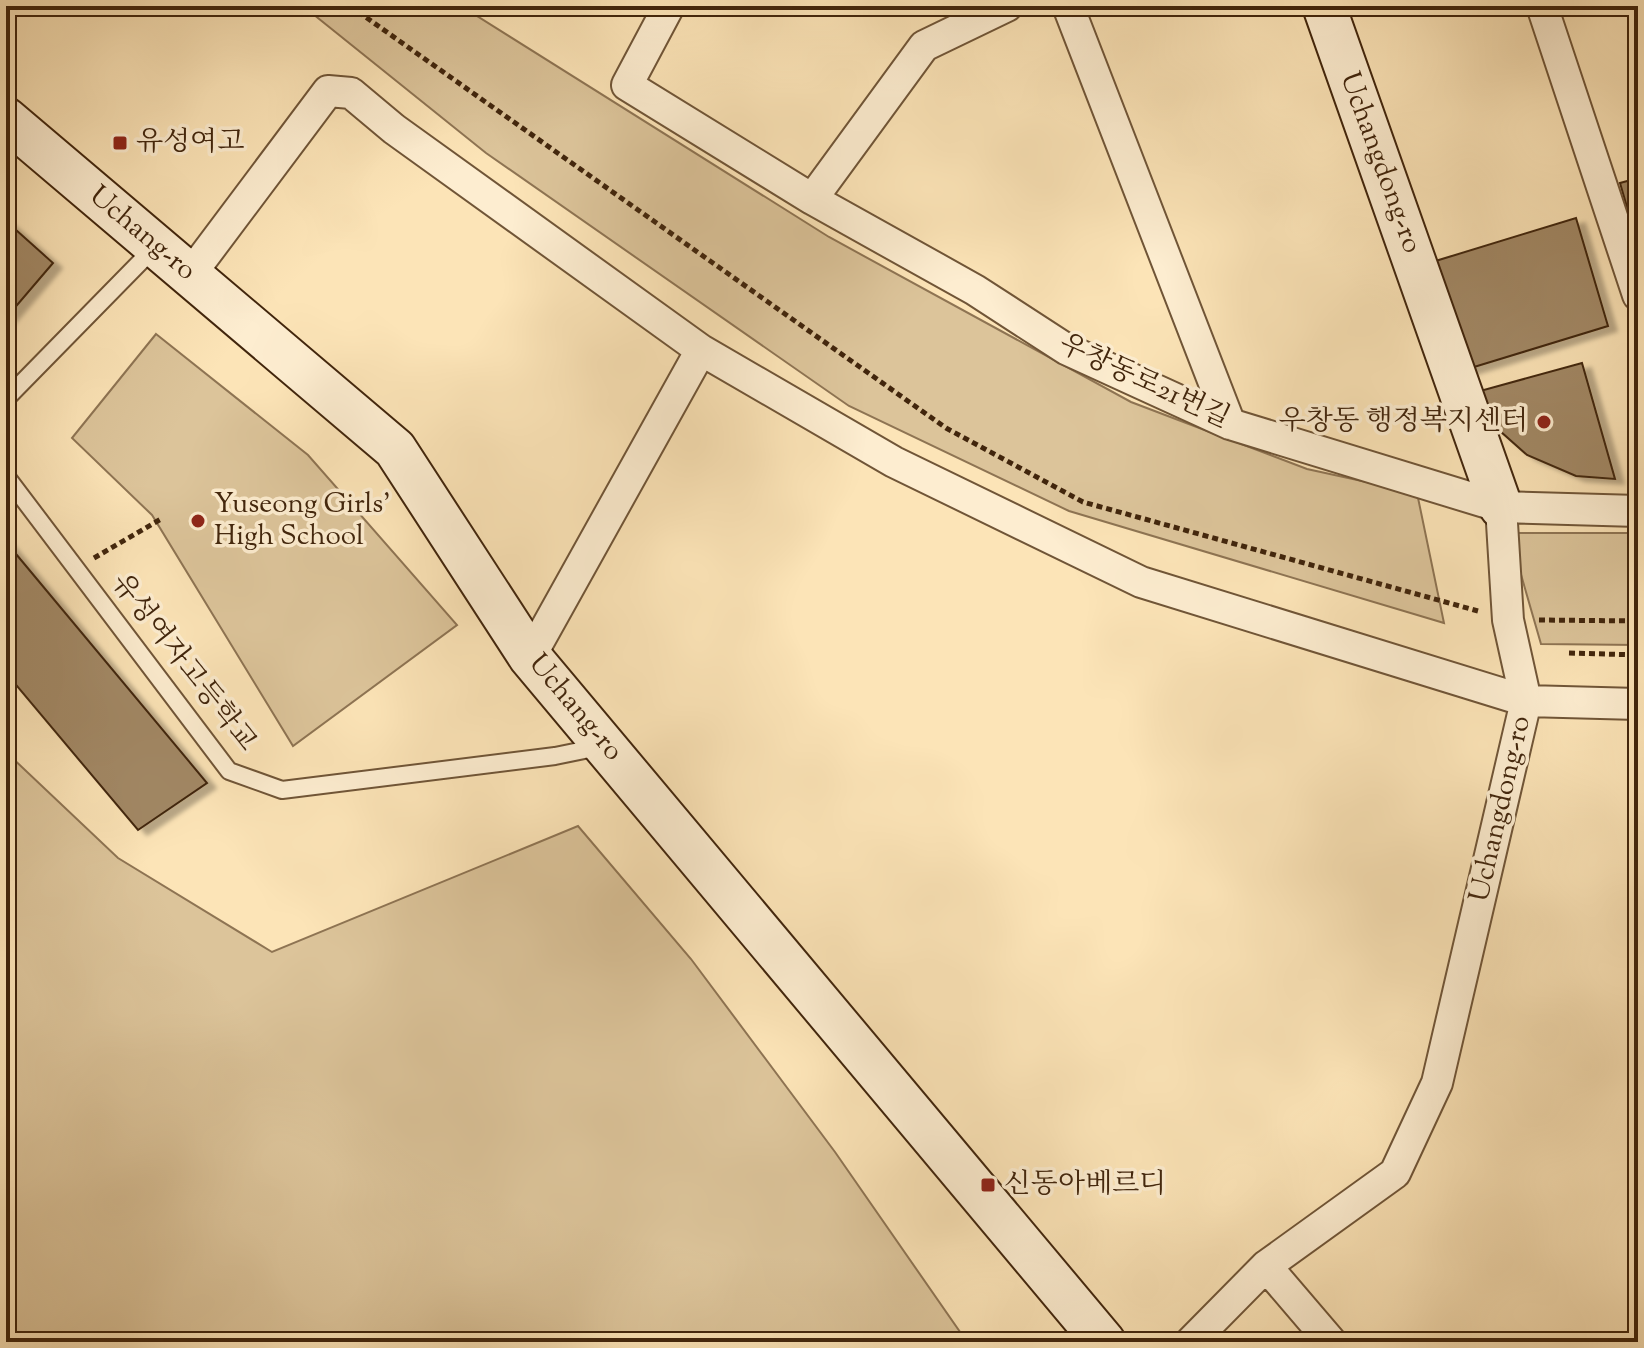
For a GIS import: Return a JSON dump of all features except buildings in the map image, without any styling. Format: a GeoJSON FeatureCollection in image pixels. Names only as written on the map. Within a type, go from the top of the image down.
{"type":"FeatureCollection","features":[{"type":"Feature","properties":{"kind":"main road","name":"Uchangdong-ro"},"geometry":{"type":"LineString","coordinates":[[1324,6],[1501,507]]}},
{"type":"Feature","properties":{"kind":"main road","name":"Uchang-ro"},"geometry":{"type":"LineString","coordinates":[[6,119],[395,449],[530,657],[1104,1342]]}},
{"type":"Feature","properties":{"kind":"street","name":"우창동로21번길"},"geometry":{"type":"LineString","coordinates":[[669,6],[627,85],[812,199],[975,290],[1066,349],[1230,424],[1501,507],[1638,511]]}},
{"type":"Feature","properties":{"kind":"street"},"geometry":{"type":"LineString","coordinates":[[812,199],[924,46],[1007,6]]}},
{"type":"Feature","properties":{"kind":"street"},"geometry":{"type":"LineString","coordinates":[[1068,6],[1230,424]]}},
{"type":"Feature","properties":{"kind":"street"},"geometry":{"type":"LineString","coordinates":[[1542,6],[1638,295]]}},
{"type":"Feature","properties":{"kind":"street"},"geometry":{"type":"LineString","coordinates":[[190,275],[328,91],[351,93],[394,129],[701,350],[894,462],[1141,582],[1526,701],[1638,704]]}},
{"type":"Feature","properties":{"kind":"street"},"geometry":{"type":"LineString","coordinates":[[530,657],[701,350]]}},
{"type":"Feature","properties":{"kind":"street","name":"Uchangdong-ro"},"geometry":{"type":"LineString","coordinates":[[1191,1342],[1266,1266],[1395,1173],[1437,1083],[1526,701],[1508,620],[1501,507]]}},
{"type":"Feature","properties":{"kind":"street"},"geometry":{"type":"LineString","coordinates":[[1266,1266],[1331,1342]]}},
{"type":"Feature","properties":{"kind":"lane"},"geometry":{"type":"LineString","coordinates":[[6,399],[156,245]]}},
{"type":"Feature","properties":{"kind":"lane","name":"유성여자고등학교"},"geometry":{"type":"LineString","coordinates":[[6,476],[229,771],[282,790],[555,756],[607,746]]}},
{"type":"Feature","properties":{"kind":"path"},"geometry":{"type":"LineString","coordinates":[[350,6],[946,428],[1083,502],[1508,620],[1638,621]]}},
{"type":"Feature","properties":{"kind":"path"},"geometry":{"type":"LineString","coordinates":[[76,569],[161,519]]}},
{"type":"Feature","properties":{"kind":"path"},"geometry":{"type":"LineString","coordinates":[[1569,653],[1638,655]]}},
{"type":"Feature","properties":{"kind":"shaded area"},"geometry":{"type":"Polygon","coordinates":[[[303,6],[461,6],[829,237],[1131,402],[1307,469],[1417,493],[1444,623],[1069,511],[849,406],[486,153],[303,6]]]}},
{"type":"Feature","properties":{"kind":"shaded area"},"geometry":{"type":"Polygon","coordinates":[[[156,334],[308,455],[457,625],[293,746],[152,515],[72,438],[156,334]]]}},
{"type":"Feature","properties":{"kind":"shaded area"},"geometry":{"type":"Polygon","coordinates":[[[1509,533],[1638,533],[1638,645],[1541,644],[1509,533]]]}},
{"type":"Feature","properties":{"kind":"shaded area"},"geometry":{"type":"Polygon","coordinates":[[[6,752],[118,858],[272,952],[578,826],[691,959],[835,1152],[967,1342],[6,1342],[6,752]]]}},
{"type":"Feature","properties":{"kind":"place","name":"유성여고"},"geometry":{"type":"Point","coordinates":[120,143]}},
{"type":"Feature","properties":{"kind":"place","name":"우창동 행정복지센터"},"geometry":{"type":"Point","coordinates":[1544,422]}},
{"type":"Feature","properties":{"kind":"place","name":"Yuseong Girls' High School"},"geometry":{"type":"Point","coordinates":[198,521]}},
{"type":"Feature","properties":{"kind":"place","name":"신동아베르디"},"geometry":{"type":"Point","coordinates":[988,1185]}}]}
